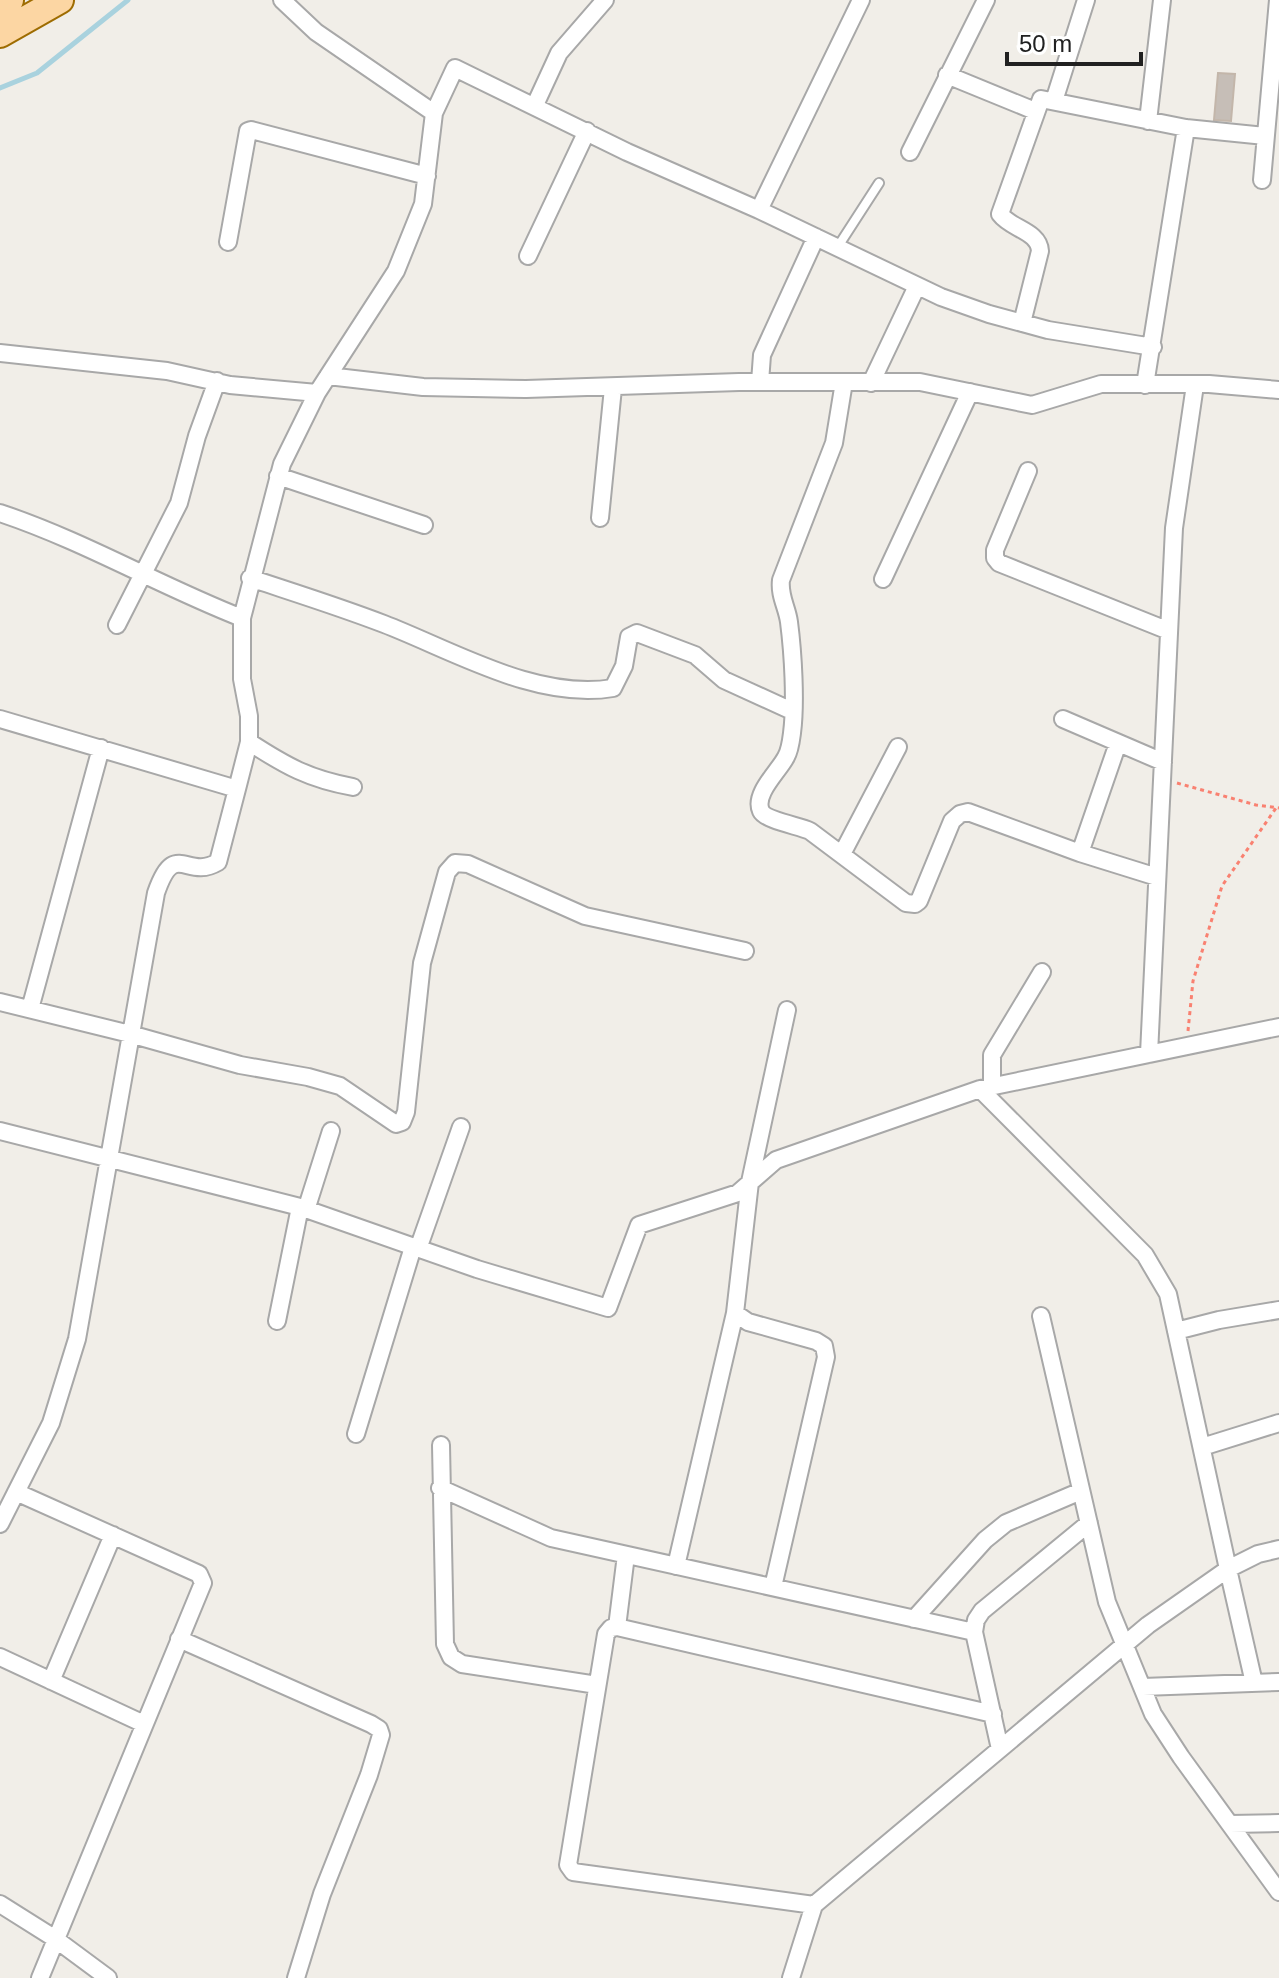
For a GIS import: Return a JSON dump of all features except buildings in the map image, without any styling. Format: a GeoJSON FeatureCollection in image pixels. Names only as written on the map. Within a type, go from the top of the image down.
{"type":"FeatureCollection","features":[{"type":"Feature","properties":{"kind":"main road"},"geometry":{"type":"LineString","coordinates":[[0,6],[10,0]]}},
{"type":"Feature","properties":{"kind":"main road"},"geometry":{"type":"LineString","coordinates":[[0,34],[60,0]]}},
{"type":"Feature","properties":{"kind":"street"},"geometry":{"type":"LineString","coordinates":[[282,0],[316,32],[434,113]]}},
{"type":"Feature","properties":{"kind":"street"},"geometry":{"type":"LineString","coordinates":[[535,105],[559,53],[605,0]]}},
{"type":"Feature","properties":{"kind":"street"},"geometry":{"type":"LineString","coordinates":[[759,210],[861,0]]}},
{"type":"Feature","properties":{"kind":"street"},"geometry":{"type":"LineString","coordinates":[[910,152],[986,0]]}},
{"type":"Feature","properties":{"kind":"street"},"geometry":{"type":"LineString","coordinates":[[1054,101],[1086,0]]}},
{"type":"Feature","properties":{"kind":"street"},"geometry":{"type":"LineString","coordinates":[[1148,121],[1162,0]]}},
{"type":"Feature","properties":{"kind":"street"},"geometry":{"type":"LineString","coordinates":[[1262,180],[1278,0]]}},
{"type":"Feature","properties":{"kind":"street"},"geometry":{"type":"LineString","coordinates":[[0,1524],[51,1423],[77,1339],[145,944],[164,870],[172,865],[202,866],[218,862],[249,742],[249,716],[242,679],[242,618],[278,476],[317,393],[396,271],[423,204],[434,113],[455,68],[917,286],[989,314],[1048,330],[1153,347]]}},
{"type":"Feature","properties":{"kind":"street"},"geometry":{"type":"LineString","coordinates":[[947,75],[1035,111]]}},
{"type":"Feature","properties":{"kind":"street"},"geometry":{"type":"LineString","coordinates":[[1022,323],[1040,243],[1004,220],[1000,214],[1041,99],[1186,128],[1265,136]]}},
{"type":"Feature","properties":{"kind":"street"},"geometry":{"type":"LineString","coordinates":[[1145,385],[1186,128]]}},
{"type":"Feature","properties":{"kind":"street"},"geometry":{"type":"LineString","coordinates":[[228,242],[248,131],[251,130],[427,176]]}},
{"type":"Feature","properties":{"kind":"street"},"geometry":{"type":"LineString","coordinates":[[528,256],[587,131]]}},
{"type":"Feature","properties":{"kind":"street"},"geometry":{"type":"LineString","coordinates":[[760,382],[762,355],[816,237]]}},
{"type":"Feature","properties":{"kind":"street"},"geometry":{"type":"LineString","coordinates":[[871,383],[917,286]]}},
{"type":"Feature","properties":{"kind":"street"},"geometry":{"type":"LineString","coordinates":[[0,353],[167,371],[230,385],[317,393]]}},
{"type":"Feature","properties":{"kind":"street"},"geometry":{"type":"LineString","coordinates":[[328,376],[423,387],[613,388],[760,382],[920,382],[1032,405],[1101,384],[1279,390]]}},
{"type":"Feature","properties":{"kind":"street"},"geometry":{"type":"LineString","coordinates":[[117,625],[179,503],[197,436],[217,381]]}},
{"type":"Feature","properties":{"kind":"street"},"geometry":{"type":"LineString","coordinates":[[844,382],[834,443],[780,590],[788,614],[790,635],[793,728],[787,754],[760,798],[763,815],[810,831],[906,903],[919,901],[952,821],[968,812],[1157,877]]}},
{"type":"Feature","properties":{"kind":"street"},"geometry":{"type":"LineString","coordinates":[[1149,1054],[1174,528],[1195,385]]}},
{"type":"Feature","properties":{"kind":"street"},"geometry":{"type":"LineString","coordinates":[[600,518],[613,388]]}},
{"type":"Feature","properties":{"kind":"street"},"geometry":{"type":"LineString","coordinates":[[883,579],[970,392]]}},
{"type":"Feature","properties":{"kind":"street"},"geometry":{"type":"LineString","coordinates":[[1028,471],[995,550],[999,563],[1169,631]]}},
{"type":"Feature","properties":{"kind":"street"},"geometry":{"type":"LineString","coordinates":[[278,476],[424,525]]}},
{"type":"Feature","properties":{"kind":"street"},"geometry":{"type":"LineString","coordinates":[[0,513],[108,557],[190,598],[242,618]]}},
{"type":"Feature","properties":{"kind":"street"},"geometry":{"type":"LineString","coordinates":[[250,578],[382,623],[540,685],[581,690],[613,688],[624,666],[629,637],[637,633],[695,655],[724,680],[792,711]]}},
{"type":"Feature","properties":{"kind":"street"},"geometry":{"type":"LineString","coordinates":[[0,719],[237,789]]}},
{"type":"Feature","properties":{"kind":"street"},"geometry":{"type":"LineString","coordinates":[[1063,719],[1118,743],[1162,770]]}},
{"type":"Feature","properties":{"kind":"street"},"geometry":{"type":"LineString","coordinates":[[249,742],[282,763],[322,781],[353,787]]}},
{"type":"Feature","properties":{"kind":"street"},"geometry":{"type":"LineString","coordinates":[[1080,853],[1118,743]]}},
{"type":"Feature","properties":{"kind":"street"},"geometry":{"type":"LineString","coordinates":[[842,854],[898,747]]}},
{"type":"Feature","properties":{"kind":"street"},"geometry":{"type":"LineString","coordinates":[[30,1009],[101,748]]}},
{"type":"Feature","properties":{"kind":"street"},"geometry":{"type":"LineString","coordinates":[[0,1002],[240,1065],[340,1086],[391,1122],[402,1122],[406,1112],[424,953],[447,872],[455,863],[468,864],[585,916],[745,951]]}},
{"type":"Feature","properties":{"kind":"street"},"geometry":{"type":"LineString","coordinates":[[986,1088],[992,1055],[1042,972]]}},
{"type":"Feature","properties":{"kind":"street"},"geometry":{"type":"LineString","coordinates":[[676,1566],[735,1313],[750,1182],[787,1010]]}},
{"type":"Feature","properties":{"kind":"street"},"geometry":{"type":"LineString","coordinates":[[0,1131],[303,1208],[477,1269],[608,1308],[639,1225],[738,1193],[776,1160],[986,1088],[1279,1027]]}},
{"type":"Feature","properties":{"kind":"street"},"geometry":{"type":"LineString","coordinates":[[986,1088],[1145,1255],[1168,1294],[1254,1683]]}},
{"type":"Feature","properties":{"kind":"street"},"geometry":{"type":"LineString","coordinates":[[356,1434],[416,1248],[461,1127]]}},
{"type":"Feature","properties":{"kind":"street"},"geometry":{"type":"LineString","coordinates":[[277,1321],[303,1208],[331,1131]]}},
{"type":"Feature","properties":{"kind":"street"},"geometry":{"type":"LineString","coordinates":[[1176,1331],[1279,1310]]}},
{"type":"Feature","properties":{"kind":"street"},"geometry":{"type":"LineString","coordinates":[[735,1313],[748,1322],[816,1341],[824,1346],[826,1357],[773,1587]]}},
{"type":"Feature","properties":{"kind":"street"},"geometry":{"type":"LineString","coordinates":[[1041,1316],[1107,1602],[1153,1714],[1279,1892]]}},
{"type":"Feature","properties":{"kind":"street"},"geometry":{"type":"LineString","coordinates":[[1202,1447],[1279,1423]]}},
{"type":"Feature","properties":{"kind":"street"},"geometry":{"type":"LineString","coordinates":[[441,1445],[445,1644],[451,1657],[462,1664],[597,1685]]}},
{"type":"Feature","properties":{"kind":"street"},"geometry":{"type":"LineString","coordinates":[[440,1488],[551,1538],[974,1632]]}},
{"type":"Feature","properties":{"kind":"street"},"geometry":{"type":"LineString","coordinates":[[914,1619],[985,1540],[1006,1523],[1081,1491]]}},
{"type":"Feature","properties":{"kind":"street"},"geometry":{"type":"LineString","coordinates":[[16,1492],[199,1574],[203,1583],[40,1978]]}},
{"type":"Feature","properties":{"kind":"street"},"geometry":{"type":"LineString","coordinates":[[1000,1749],[974,1632],[976,1620],[982,1611],[1089,1523]]}},
{"type":"Feature","properties":{"kind":"street"},"geometry":{"type":"LineString","coordinates":[[51,1681],[113,1535]]}},
{"type":"Feature","properties":{"kind":"street"},"geometry":{"type":"LineString","coordinates":[[791,1978],[814,1905],[1125,1645],[1228,1569],[1258,1554],[1279,1549]]}},
{"type":"Feature","properties":{"kind":"street"},"geometry":{"type":"LineString","coordinates":[[617,1627],[626,1555]]}},
{"type":"Feature","properties":{"kind":"street"},"geometry":{"type":"LineString","coordinates":[[814,1905],[573,1872],[568,1865],[606,1634],[611,1628],[993,1714]]}},
{"type":"Feature","properties":{"kind":"street"},"geometry":{"type":"LineString","coordinates":[[179,1639],[379,1729],[381,1735],[369,1775],[322,1894],[296,1978]]}},
{"type":"Feature","properties":{"kind":"street"},"geometry":{"type":"LineString","coordinates":[[0,1657],[144,1724]]}},
{"type":"Feature","properties":{"kind":"street"},"geometry":{"type":"LineString","coordinates":[[1143,1687],[1279,1682]]}},
{"type":"Feature","properties":{"kind":"street"},"geometry":{"type":"LineString","coordinates":[[1230,1824],[1279,1823]]}},
{"type":"Feature","properties":{"kind":"street"},"geometry":{"type":"LineString","coordinates":[[0,1904],[54,1938],[108,1978]]}},
{"type":"Feature","properties":{"kind":"lane"},"geometry":{"type":"LineString","coordinates":[[837,248],[879,183]]}},
{"type":"Feature","properties":{"kind":"path"},"geometry":{"type":"LineString","coordinates":[[1162,770],[1256,805],[1278,808],[1222,886],[1193,981],[1187,1046]]}},
{"type":"Feature","properties":{"kind":"waterway"},"geometry":{"type":"LineString","coordinates":[[0,88],[37,73],[128,0]]}}]}
